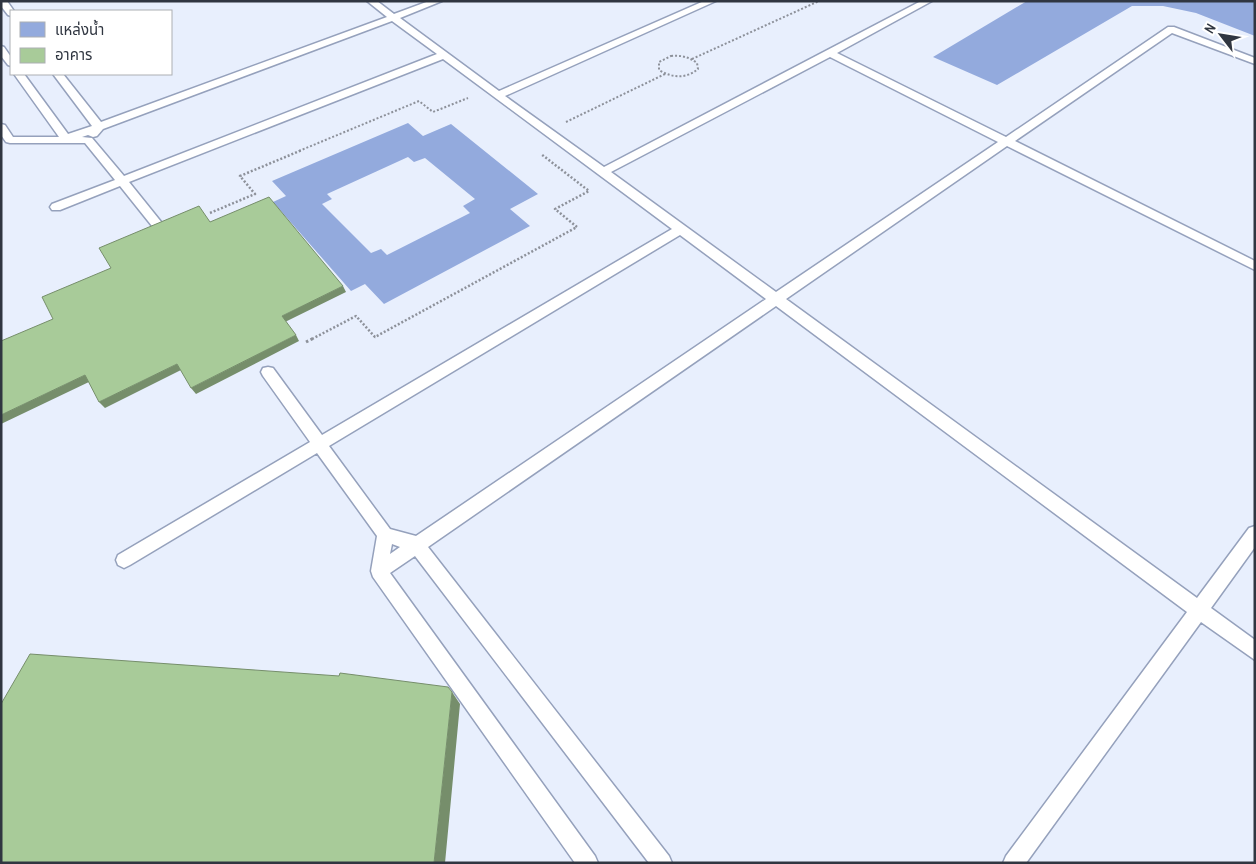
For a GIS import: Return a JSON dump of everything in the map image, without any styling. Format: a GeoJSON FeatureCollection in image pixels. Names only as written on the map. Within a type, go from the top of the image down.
{"type":"FeatureCollection","features":[{"type":"Feature","properties":{"kind":"lane"},"geometry":{"type":"LineString","coordinates":[[2,1],[10,12]]}},
{"type":"Feature","properties":{"kind":"lane"},"geometry":{"type":"LineString","coordinates":[[371,1],[1255,651]]}},
{"type":"Feature","properties":{"kind":"lane"},"geometry":{"type":"LineString","coordinates":[[66,139],[438,1]]}},
{"type":"Feature","properties":{"kind":"lane"},"geometry":{"type":"LineString","coordinates":[[498,95],[712,1]]}},
{"type":"Feature","properties":{"kind":"lane"},"geometry":{"type":"LineString","coordinates":[[603,172],[928,1]]}},
{"type":"Feature","properties":{"kind":"lane"},"geometry":{"type":"LineString","coordinates":[[379,570],[1171,29],[1255,61]]}},
{"type":"Feature","properties":{"kind":"lane"},"geometry":{"type":"LineString","coordinates":[[1,49],[7,61]]}},
{"type":"Feature","properties":{"kind":"lane"},"geometry":{"type":"LineString","coordinates":[[830,53],[1255,266]]}},
{"type":"Feature","properties":{"kind":"lane"},"geometry":{"type":"LineString","coordinates":[[56,207],[444,55]]}},
{"type":"Feature","properties":{"kind":"lane"},"geometry":{"type":"LineString","coordinates":[[20,75],[66,139]]}},
{"type":"Feature","properties":{"kind":"lane"},"geometry":{"type":"LineString","coordinates":[[59,75],[98,127]]}},
{"type":"Feature","properties":{"kind":"lane"},"geometry":{"type":"LineString","coordinates":[[1,126],[10,140],[88,140],[156,223]]}},
{"type":"Feature","properties":{"kind":"lane"},"geometry":{"type":"LineString","coordinates":[[88,140],[98,127]]}},
{"type":"Feature","properties":{"kind":"lane"},"geometry":{"type":"LineString","coordinates":[[124,560],[681,229]]}},
{"type":"Feature","properties":{"kind":"lane"},"geometry":{"type":"LineString","coordinates":[[268,372],[385,535],[416,544],[662,863]]}},
{"type":"Feature","properties":{"kind":"lane"},"geometry":{"type":"LineString","coordinates":[[1013,863],[1255,533]]}},
{"type":"Feature","properties":{"kind":"lane"},"geometry":{"type":"LineString","coordinates":[[385,535],[379,570],[588,863]]}},
{"type":"Feature","properties":{"kind":"path"},"geometry":{"type":"LineString","coordinates":[[665,74],[658,66],[662,59],[679,56],[692,59],[819,1]]}},
{"type":"Feature","properties":{"kind":"path"},"geometry":{"type":"LineString","coordinates":[[547,131],[665,74],[680,77],[694,72],[698,67],[692,59]]}},
{"type":"Feature","properties":{"kind":"path"},"geometry":{"type":"LineString","coordinates":[[210,213],[255,194],[240,176],[419,102],[433,112],[468,98],[475,103]]}},
{"type":"Feature","properties":{"kind":"path"},"geometry":{"type":"LineString","coordinates":[[306,342],[356,316],[375,337],[577,227],[555,210],[589,191],[540,153]]}},
{"type":"Feature","properties":{"kind":"shaded area"},"geometry":{"type":"Polygon","coordinates":[[[1,1],[1255,1],[1255,863],[1,863],[1,1]]]}},
{"type":"Feature","properties":{"kind":"water"},"geometry":{"type":"Polygon","coordinates":[[[1027,1],[1255,1],[1255,36],[1196,13],[1163,6],[1132,6],[997,85],[933,57],[1027,1]]]}},
{"type":"Feature","properties":{"kind":"water"},"geometry":{"type":"Polygon","coordinates":[[[408,123],[423,136],[451,124],[538,194],[510,209],[530,226],[384,304],[365,284],[351,291],[273,202],[286,196],[272,181],[408,123]],[[408,157],[327,194],[332,199],[322,204],[371,253],[381,249],[387,255],[470,213],[463,206],[475,199],[425,158],[414,162],[408,157]]]}},
{"type":"Feature","properties":{"kind":"building"},"geometry":{"type":"Polygon","coordinates":[[[269,197],[343,286],[282,316],[296,335],[191,388],[177,364],[99,402],[85,375],[1,415],[1,341],[53,319],[42,297],[111,268],[99,248],[199,206],[210,222],[269,197]]]}},
{"type":"Feature","properties":{"kind":"building"},"geometry":{"type":"Polygon","coordinates":[[[30,654],[339,676],[340,673],[448,687],[452,692],[434,863],[1,863],[1,704],[30,654]]]}}]}
